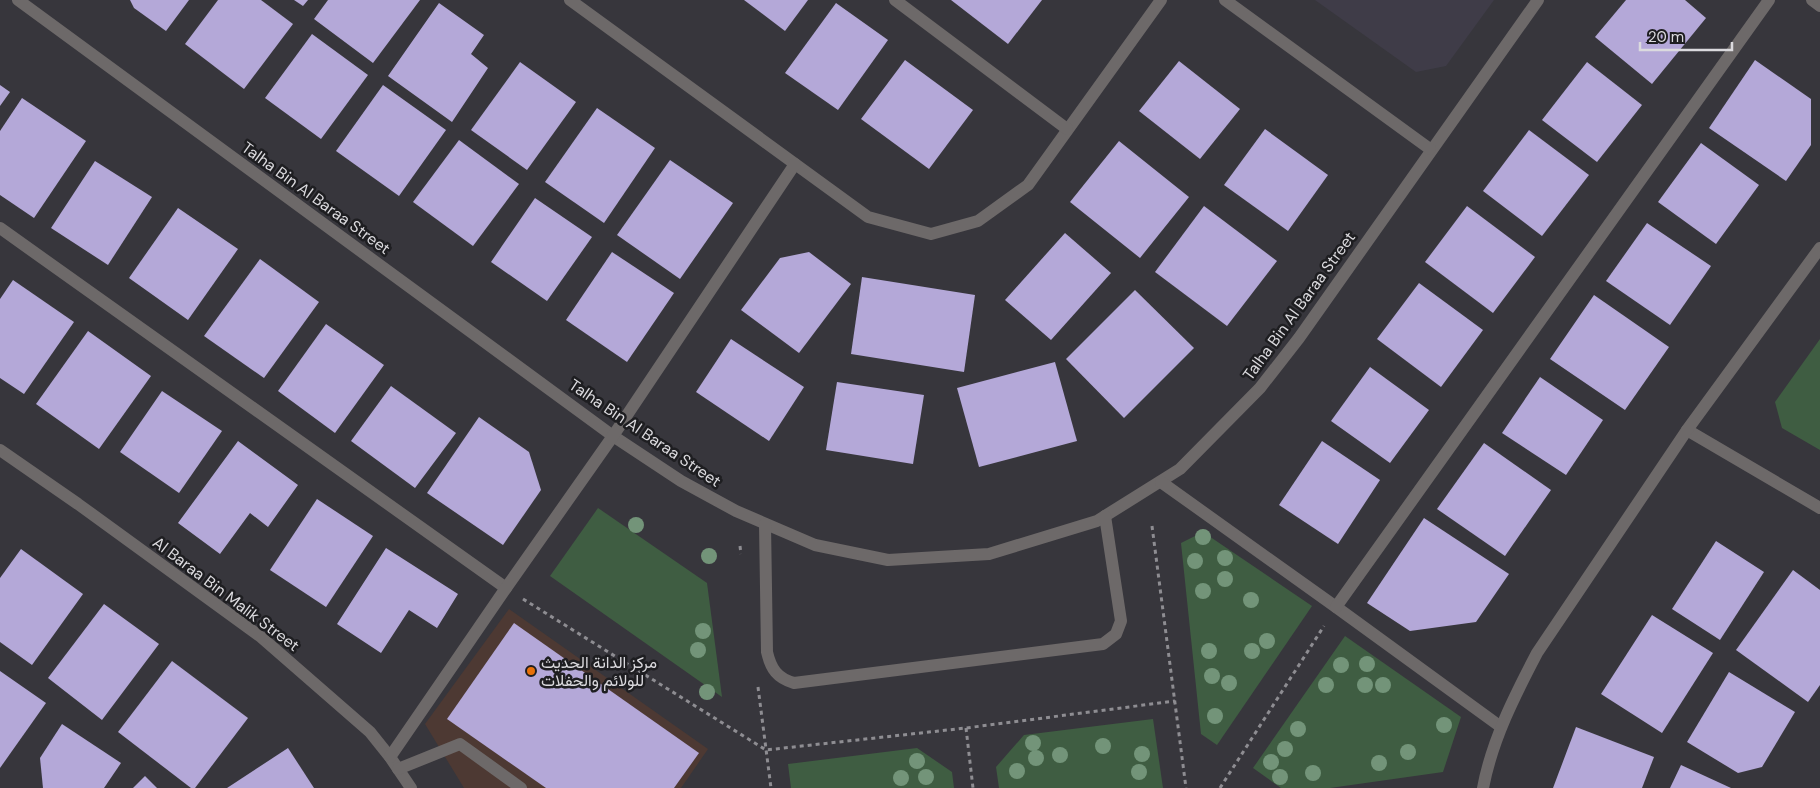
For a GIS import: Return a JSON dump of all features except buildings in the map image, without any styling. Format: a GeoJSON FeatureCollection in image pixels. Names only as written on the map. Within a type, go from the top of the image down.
{"type":"FeatureCollection","features":[{"type":"Feature","properties":{"kind":"street","name":"Talha Bin Al Baraa Street"},"geometry":{"type":"LineString","coordinates":[[18,0],[613,436],[681,481],[736,511],[815,545],[888,560],[990,554],[1097,521],[1180,469],[1260,388],[1299,338],[1430,150],[1538,0]]}},
{"type":"Feature","properties":{"kind":"street"},"geometry":{"type":"LineString","coordinates":[[570,0],[868,217],[931,234],[978,221],[1028,185],[1161,0]]}},
{"type":"Feature","properties":{"kind":"street"},"geometry":{"type":"LineString","coordinates":[[895,0],[1067,129]]}},
{"type":"Feature","properties":{"kind":"street"},"geometry":{"type":"LineString","coordinates":[[1225,0],[1430,150]]}},
{"type":"Feature","properties":{"kind":"street"},"geometry":{"type":"LineString","coordinates":[[1336,607],[1769,0]]}},
{"type":"Feature","properties":{"kind":"street"},"geometry":{"type":"LineString","coordinates":[[1812,0],[1820,6]]}},
{"type":"Feature","properties":{"kind":"street"},"geometry":{"type":"LineString","coordinates":[[390,757],[613,436],[795,164]]}},
{"type":"Feature","properties":{"kind":"street"},"geometry":{"type":"LineString","coordinates":[[0,228],[506,588]]}},
{"type":"Feature","properties":{"kind":"street"},"geometry":{"type":"LineString","coordinates":[[1483,788],[1501,727],[1517,690],[1537,653],[1687,430],[1820,248]]}},
{"type":"Feature","properties":{"kind":"street"},"geometry":{"type":"LineString","coordinates":[[1687,430],[1820,508]]}},
{"type":"Feature","properties":{"kind":"street","name":"Al Baraa Bin Malik Street"},"geometry":{"type":"LineString","coordinates":[[0,450],[78,504],[261,637],[370,732],[411,788]]}},
{"type":"Feature","properties":{"kind":"street"},"geometry":{"type":"LineString","coordinates":[[1161,482],[1501,727]]}},
{"type":"Feature","properties":{"kind":"street"},"geometry":{"type":"LineString","coordinates":[[765,524],[767,652],[775,672],[784,680],[794,683],[1103,644],[1116,634],[1121,621],[1105,516]]}},
{"type":"Feature","properties":{"kind":"street"},"geometry":{"type":"LineString","coordinates":[[398,769],[460,744],[521,788]]}},
{"type":"Feature","properties":{"kind":"path"},"geometry":{"type":"LineString","coordinates":[[1152,526],[1186,788]]}},
{"type":"Feature","properties":{"kind":"path"},"geometry":{"type":"LineString","coordinates":[[506,588],[766,750],[966,728],[1174,701]]}},
{"type":"Feature","properties":{"kind":"path"},"geometry":{"type":"LineString","coordinates":[[1220,788],[1336,607]]}},
{"type":"Feature","properties":{"kind":"path"},"geometry":{"type":"LineString","coordinates":[[966,728],[973,788]]}},
{"type":"Feature","properties":{"kind":"shaded area"},"geometry":{"type":"Polygon","coordinates":[[[1315,0],[1494,0],[1446,66],[1416,72],[1315,0]]]}},
{"type":"Feature","properties":{"kind":"shaded area","name":"مركز الدانة الحديث للولائم والحفلات"},"geometry":{"type":"Polygon","coordinates":[[[509,609],[708,749],[681,788],[464,788],[425,724],[509,609]]]}},
{"type":"Feature","properties":{"kind":"green space"},"geometry":{"type":"Polygon","coordinates":[[[1820,339],[1820,450],[1782,428],[1775,402],[1820,339]]]}},
{"type":"Feature","properties":{"kind":"green space"},"geometry":{"type":"Polygon","coordinates":[[[598,508],[707,583],[722,697],[550,576],[598,508]]]}},
{"type":"Feature","properties":{"kind":"green space"},"geometry":{"type":"Polygon","coordinates":[[[1203,532],[1312,606],[1217,745],[1201,734],[1181,543],[1203,532]]]}},
{"type":"Feature","properties":{"kind":"green space"},"geometry":{"type":"Polygon","coordinates":[[[1345,636],[1461,717],[1443,772],[1330,788],[1281,788],[1253,768],[1345,636]]]}},
{"type":"Feature","properties":{"kind":"green space"},"geometry":{"type":"Polygon","coordinates":[[[1153,719],[1163,788],[999,788],[996,767],[1024,735],[1153,719]]]}},
{"type":"Feature","properties":{"kind":"green space"},"geometry":{"type":"Polygon","coordinates":[[[917,748],[952,772],[954,788],[791,788],[788,764],[917,748]]]}},
{"type":"Feature","properties":{"kind":"place","name":"مركز الدانة الحديث للولائم والحفلات"},"geometry":{"type":"Point","coordinates":[531,671]}}]}
